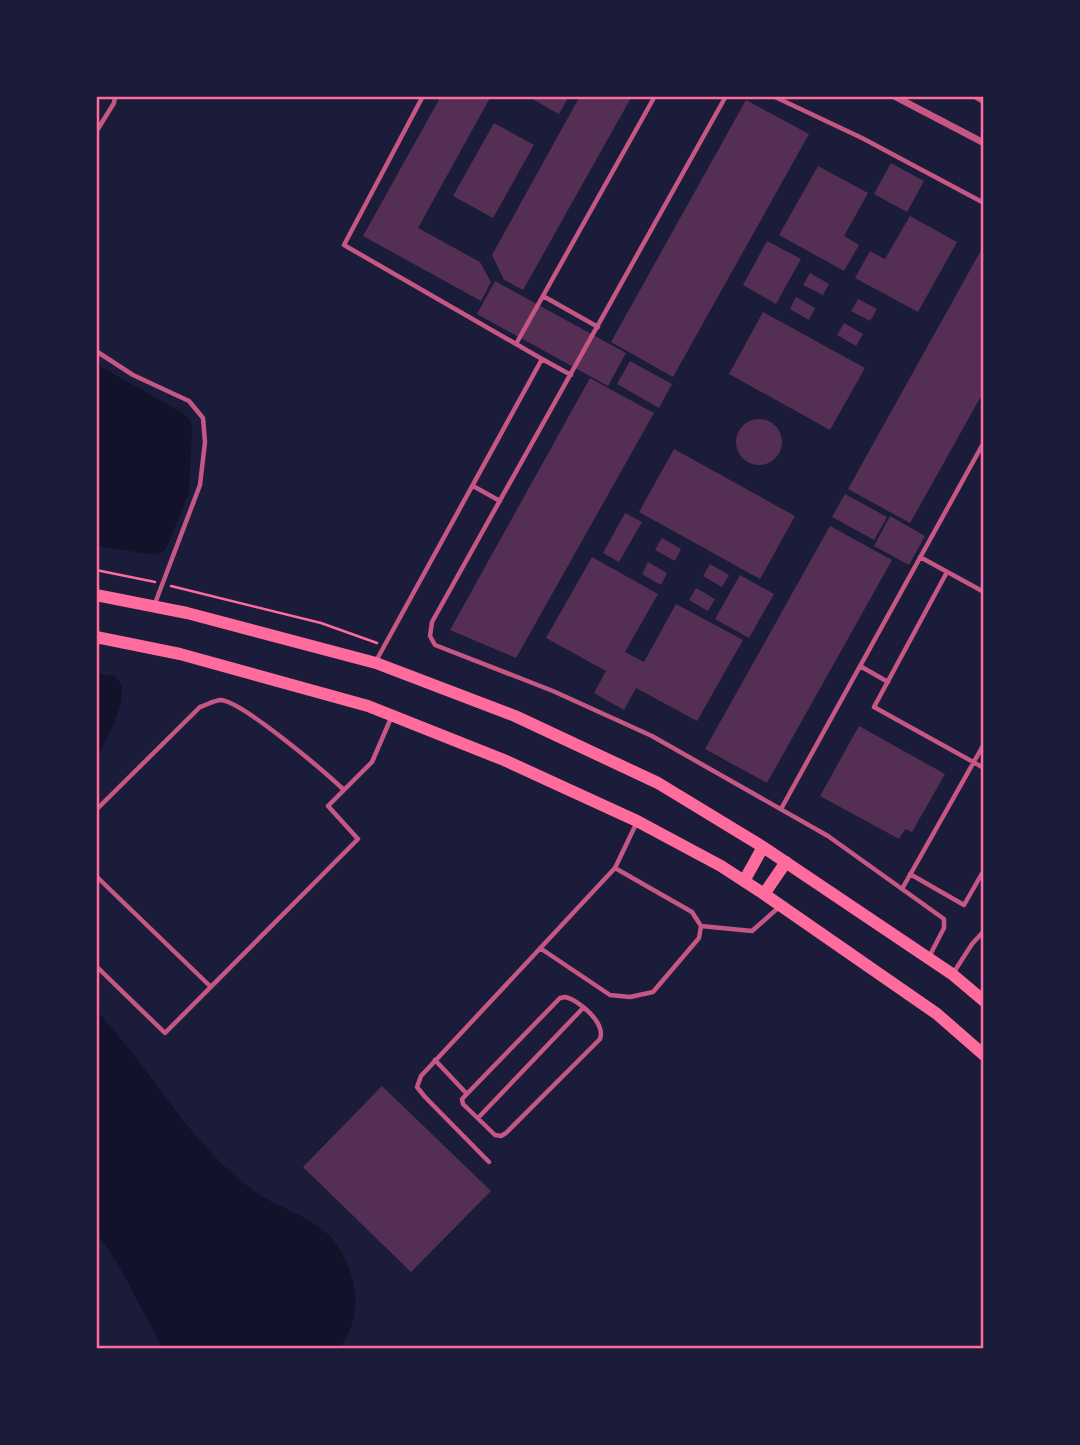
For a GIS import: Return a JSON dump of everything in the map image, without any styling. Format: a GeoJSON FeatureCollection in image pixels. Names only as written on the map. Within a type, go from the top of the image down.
{"type":"FeatureCollection","features":[{"type":"Feature","properties":{"kind":"main road"},"geometry":{"type":"LineString","coordinates":[[96,595],[376,663],[515,716],[658,783],[786,862],[952,974],[984,1001]]}},
{"type":"Feature","properties":{"kind":"main road"},"geometry":{"type":"LineString","coordinates":[[96,637],[180,654],[368,706],[504,760],[637,821],[721,866],[781,905],[937,1014],[984,1055]]}},
{"type":"Feature","properties":{"kind":"main road"},"geometry":{"type":"LineString","coordinates":[[744,881],[763,847]]}},
{"type":"Feature","properties":{"kind":"main road"},"geometry":{"type":"LineString","coordinates":[[764,894],[786,862]]}},
{"type":"Feature","properties":{"kind":"street"},"geometry":{"type":"LineString","coordinates":[[894,96],[984,143]]}},
{"type":"Feature","properties":{"kind":"street"},"geometry":{"type":"LineString","coordinates":[[975,96],[984,101]]}},
{"type":"Feature","properties":{"kind":"lane"},"geometry":{"type":"LineString","coordinates":[[96,132],[114,103],[115,96]]}},
{"type":"Feature","properties":{"kind":"lane"},"geometry":{"type":"LineString","coordinates":[[423,96],[344,244],[571,374]]}},
{"type":"Feature","properties":{"kind":"lane"},"geometry":{"type":"LineString","coordinates":[[516,344],[655,96]]}},
{"type":"Feature","properties":{"kind":"lane"},"geometry":{"type":"LineString","coordinates":[[726,96],[432,622],[430,636],[435,645],[552,691],[652,736],[828,836],[944,919],[943,928],[929,958]]}},
{"type":"Feature","properties":{"kind":"lane"},"geometry":{"type":"LineString","coordinates":[[773,96],[862,138],[984,203]]}},
{"type":"Feature","properties":{"kind":"lane"},"geometry":{"type":"LineString","coordinates":[[543,296],[598,327]]}},
{"type":"Feature","properties":{"kind":"lane"},"geometry":{"type":"LineString","coordinates":[[96,351],[133,374],[189,401],[203,418],[205,442],[200,485],[154,607]]}},
{"type":"Feature","properties":{"kind":"lane"},"geometry":{"type":"LineString","coordinates":[[376,663],[542,359]]}},
{"type":"Feature","properties":{"kind":"lane"},"geometry":{"type":"LineString","coordinates":[[780,809],[984,442]]}},
{"type":"Feature","properties":{"kind":"lane"},"geometry":{"type":"LineString","coordinates":[[473,486],[500,501]]}},
{"type":"Feature","properties":{"kind":"lane"},"geometry":{"type":"LineString","coordinates":[[920,557],[984,592]]}},
{"type":"Feature","properties":{"kind":"lane"},"geometry":{"type":"LineString","coordinates":[[947,572],[874,707],[984,768]]}},
{"type":"Feature","properties":{"kind":"lane"},"geometry":{"type":"LineString","coordinates":[[860,666],[888,682]]}},
{"type":"Feature","properties":{"kind":"lane"},"geometry":{"type":"LineString","coordinates":[[96,810],[200,707],[220,700],[242,708],[323,770],[344,790]]}},
{"type":"Feature","properties":{"kind":"lane"},"geometry":{"type":"LineString","coordinates":[[96,966],[165,1032],[358,839],[328,806],[372,762],[392,715]]}},
{"type":"Feature","properties":{"kind":"lane"},"geometry":{"type":"LineString","coordinates":[[902,889],[984,744]]}},
{"type":"Feature","properties":{"kind":"lane"},"geometry":{"type":"LineString","coordinates":[[489,1162],[417,1087],[421,1076],[615,868],[637,821]]}},
{"type":"Feature","properties":{"kind":"lane"},"geometry":{"type":"LineString","coordinates":[[540,948],[610,995],[629,997],[653,992],[699,938],[701,926],[692,912],[615,868]]}},
{"type":"Feature","properties":{"kind":"lane"},"geometry":{"type":"LineString","coordinates":[[910,874],[964,905],[984,870]]}},
{"type":"Feature","properties":{"kind":"lane"},"geometry":{"type":"LineString","coordinates":[[96,876],[211,987]]}},
{"type":"Feature","properties":{"kind":"lane"},"geometry":{"type":"LineString","coordinates":[[701,926],[752,930],[781,905]]}},
{"type":"Feature","properties":{"kind":"lane"},"geometry":{"type":"LineString","coordinates":[[952,974],[984,931]]}},
{"type":"Feature","properties":{"kind":"lane"},"geometry":{"type":"LineString","coordinates":[[560,998],[572,999],[601,1026],[600,1038],[501,1136],[495,1135],[463,1104],[462,1099],[466,1093],[560,998]]}},
{"type":"Feature","properties":{"kind":"lane"},"geometry":{"type":"LineString","coordinates":[[478,1118],[583,1008]]}},
{"type":"Feature","properties":{"kind":"lane"},"geometry":{"type":"LineString","coordinates":[[435,1060],[466,1093]]}},
{"type":"Feature","properties":{"kind":"path"},"geometry":{"type":"LineString","coordinates":[[96,569],[321,623],[385,646]]}},
{"type":"Feature","properties":{"kind":"shaded area"},"geometry":{"type":"Polygon","coordinates":[[[96,364],[183,413],[190,420],[192,429],[189,493],[166,549],[157,555],[96,546],[96,364]]]}},
{"type":"Feature","properties":{"kind":"shaded area"},"geometry":{"type":"Polygon","coordinates":[[[96,674],[114,676],[120,683],[122,698],[113,726],[96,758],[96,674]]]}},
{"type":"Feature","properties":{"kind":"shaded area"},"geometry":{"type":"Polygon","coordinates":[[[96,1010],[211,1153],[257,1193],[311,1221],[337,1245],[350,1271],[355,1297],[352,1323],[339,1349],[163,1349],[118,1264],[96,1232],[96,1010]]]}},
{"type":"Feature","properties":{"kind":"building"},"geometry":{"type":"Polygon","coordinates":[[[441,96],[491,96],[418,228],[480,262],[491,282],[481,301],[363,236],[441,96]]]}},
{"type":"Feature","properties":{"kind":"building"},"geometry":{"type":"Polygon","coordinates":[[[527,96],[569,96],[559,114],[527,96]]]}},
{"type":"Feature","properties":{"kind":"building"},"geometry":{"type":"Polygon","coordinates":[[[580,96],[632,96],[523,290],[504,280],[492,255],[580,96]]]}},
{"type":"Feature","properties":{"kind":"building"},"geometry":{"type":"Polygon","coordinates":[[[746,100],[809,134],[673,377],[611,342],[746,100]]]}},
{"type":"Feature","properties":{"kind":"building"},"geometry":{"type":"Polygon","coordinates":[[[494,123],[534,145],[493,218],[453,196],[494,123]]]}},
{"type":"Feature","properties":{"kind":"building"},"geometry":{"type":"Polygon","coordinates":[[[891,163],[924,181],[907,212],[874,194],[891,163]]]}},
{"type":"Feature","properties":{"kind":"building"},"geometry":{"type":"Polygon","coordinates":[[[818,166],[868,193],[844,236],[859,245],[844,271],[779,235],[818,166]]]}},
{"type":"Feature","properties":{"kind":"building"},"geometry":{"type":"Polygon","coordinates":[[[910,216],[957,242],[918,312],[855,278],[870,251],[885,259],[910,216]]]}},
{"type":"Feature","properties":{"kind":"building"},"geometry":{"type":"Polygon","coordinates":[[[767,241],[801,259],[776,304],[743,285],[767,241]]]}},
{"type":"Feature","properties":{"kind":"building"},"geometry":{"type":"Polygon","coordinates":[[[984,245],[984,391],[910,523],[848,489],[984,245]]]}},
{"type":"Feature","properties":{"kind":"building"},"geometry":{"type":"Polygon","coordinates":[[[810,273],[829,284],[823,295],[803,285],[810,273]]]}},
{"type":"Feature","properties":{"kind":"building"},"geometry":{"type":"Polygon","coordinates":[[[495,281],[626,353],[608,386],[477,314],[495,281]]]}},
{"type":"Feature","properties":{"kind":"building"},"geometry":{"type":"Polygon","coordinates":[[[796,297],[815,308],[809,320],[790,309],[796,297]]]}},
{"type":"Feature","properties":{"kind":"building"},"geometry":{"type":"Polygon","coordinates":[[[858,299],[877,309],[870,321],[851,311],[858,299]]]}},
{"type":"Feature","properties":{"kind":"building"},"geometry":{"type":"Polygon","coordinates":[[[763,312],[865,368],[830,430],[729,374],[763,312]]]}},
{"type":"Feature","properties":{"kind":"building"},"geometry":{"type":"Polygon","coordinates":[[[844,323],[863,334],[856,346],[837,335],[844,323]]]}},
{"type":"Feature","properties":{"kind":"building"},"geometry":{"type":"Polygon","coordinates":[[[630,361],[672,384],[659,408],[617,384],[630,361]]]}},
{"type":"Feature","properties":{"kind":"building"},"geometry":{"type":"Polygon","coordinates":[[[590,378],[654,413],[516,658],[450,630],[590,378]]]}},
{"type":"Feature","properties":{"kind":"building"},"geometry":{"type":"Polygon","coordinates":[[[759,419],[775,426],[782,442],[775,458],[759,465],[743,458],[736,442],[743,426],[759,419]]]}},
{"type":"Feature","properties":{"kind":"building"},"geometry":{"type":"Polygon","coordinates":[[[674,449],[795,516],[760,579],[639,512],[674,449]]]}},
{"type":"Feature","properties":{"kind":"building"},"geometry":{"type":"Polygon","coordinates":[[[845,494],[887,517],[874,540],[832,517],[845,494]]]}},
{"type":"Feature","properties":{"kind":"building"},"geometry":{"type":"Polygon","coordinates":[[[625,513],[642,522],[619,562],[603,553],[625,513]]]}},
{"type":"Feature","properties":{"kind":"building"},"geometry":{"type":"Polygon","coordinates":[[[890,516],[925,536],[909,565],[874,546],[890,516]]]}},
{"type":"Feature","properties":{"kind":"building"},"geometry":{"type":"Polygon","coordinates":[[[830,526],[892,560],[767,783],[705,749],[830,526]]]}},
{"type":"Feature","properties":{"kind":"building"},"geometry":{"type":"Polygon","coordinates":[[[662,538],[681,549],[675,561],[655,550],[662,538]]]}},
{"type":"Feature","properties":{"kind":"building"},"geometry":{"type":"Polygon","coordinates":[[[592,557],[658,594],[625,652],[644,662],[676,604],[743,640],[697,721],[636,688],[624,710],[594,693],[606,671],[546,638],[592,557]]]}},
{"type":"Feature","properties":{"kind":"building"},"geometry":{"type":"Polygon","coordinates":[[[648,562],[667,573],[661,585],[642,574],[648,562]]]}},
{"type":"Feature","properties":{"kind":"building"},"geometry":{"type":"Polygon","coordinates":[[[710,564],[729,575],[722,587],[703,576],[710,564]]]}},
{"type":"Feature","properties":{"kind":"building"},"geometry":{"type":"Polygon","coordinates":[[[740,575],[774,594],[749,638],[715,619],[740,575]]]}},
{"type":"Feature","properties":{"kind":"building"},"geometry":{"type":"Polygon","coordinates":[[[696,588],[715,599],[708,611],[689,600],[696,588]]]}},
{"type":"Feature","properties":{"kind":"building"},"geometry":{"type":"Polygon","coordinates":[[[859,726],[945,774],[912,832],[905,829],[899,839],[820,796],[859,726]]]}},
{"type":"Feature","properties":{"kind":"building"},"geometry":{"type":"Polygon","coordinates":[[[382,1086],[491,1191],[411,1272],[303,1167],[382,1086]]]}}]}
